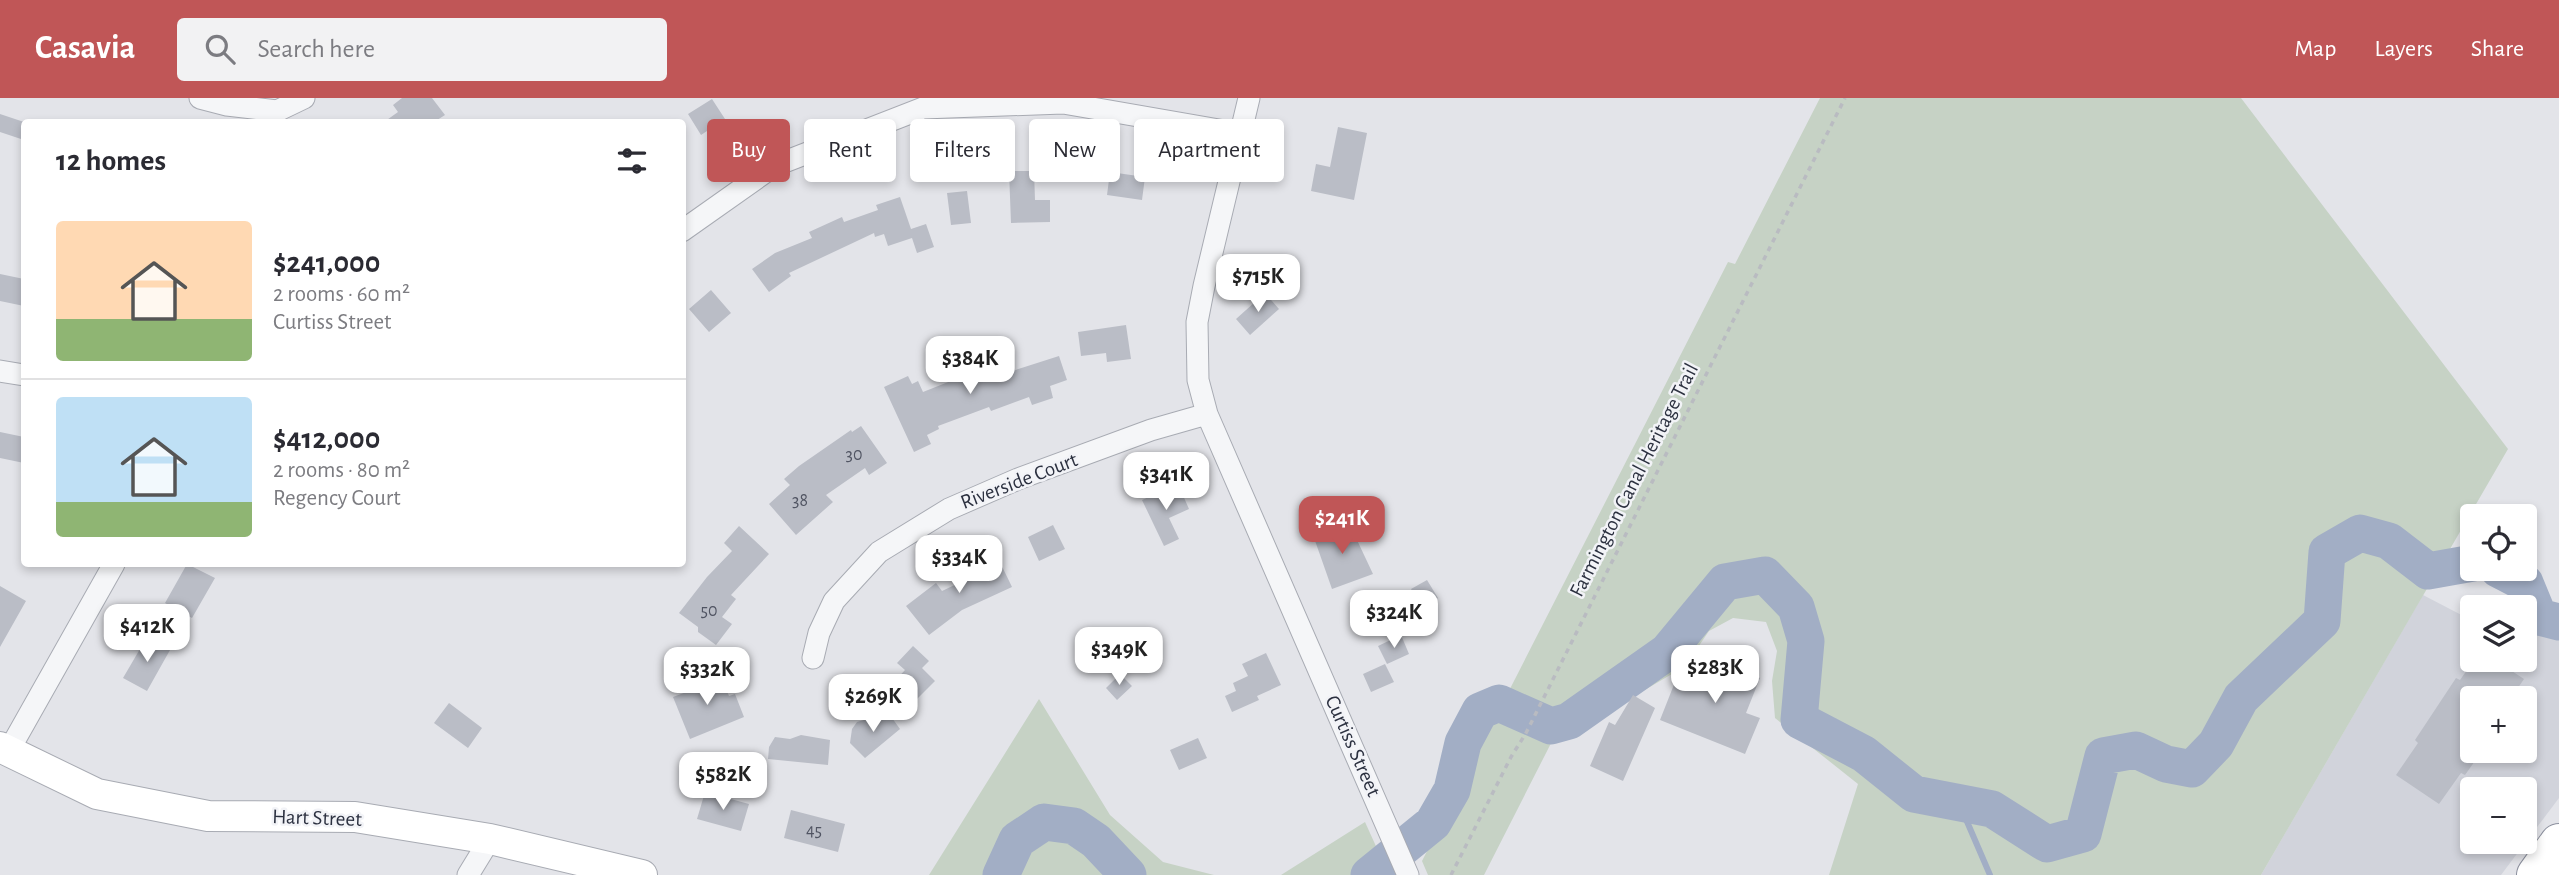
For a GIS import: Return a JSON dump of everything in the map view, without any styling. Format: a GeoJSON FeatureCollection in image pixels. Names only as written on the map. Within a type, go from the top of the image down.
{"type":"FeatureCollection","features":[{"type":"Feature","properties":{"kind":"highway"},"geometry":{"type":"LineString","coordinates":[[2536,875],[2559,843]]}},
{"type":"Feature","properties":{"kind":"street"},"geometry":{"type":"LineString","coordinates":[[200,98],[227,105],[277,111],[304,98]]}},
{"type":"Feature","properties":{"kind":"street","name":"Curtiss Street"},"geometry":{"type":"LineString","coordinates":[[1245,119],[1250,98]]}},
{"type":"Feature","properties":{"kind":"street"},"geometry":{"type":"LineString","coordinates":[[686,228],[774,166],[923,103],[1063,103],[1155,119]]}},
{"type":"Feature","properties":{"kind":"street","name":"Curtiss Street"},"geometry":{"type":"LineString","coordinates":[[1230,182],[1203,286],[1197,322],[1198,380],[1207,414],[1408,875]]}},
{"type":"Feature","properties":{"kind":"street"},"geometry":{"type":"LineString","coordinates":[[0,371],[21,374]]}},
{"type":"Feature","properties":{"kind":"street","name":"Riverside Court"},"geometry":{"type":"LineString","coordinates":[[813,658],[819,633],[834,601],[879,552],[891,544],[949,509],[1018,479],[1151,430],[1207,414]]}},
{"type":"Feature","properties":{"kind":"street"},"geometry":{"type":"LineString","coordinates":[[4,750],[112,567]]}},
{"type":"Feature","properties":{"kind":"street","name":"Hart Street"},"geometry":{"type":"LineString","coordinates":[[4,750],[97,794],[208,816],[355,817],[490,839],[642,875]]}},
{"type":"Feature","properties":{"kind":"street"},"geometry":{"type":"LineString","coordinates":[[468,875],[490,839]]}},
{"type":"Feature","properties":{"kind":"path","name":"Farmington Canal Heritage Trail"},"geometry":{"type":"LineString","coordinates":[[1451,875],[1526,733],[1845,98]]}},
{"type":"Feature","properties":{"kind":"shaded area"},"geometry":{"type":"Polygon","coordinates":[[[2423,595],[2460,614],[2460,672],[2537,672],[2537,632],[2559,638],[2559,798],[2537,827],[2537,777],[2460,777],[2460,854],[2517,854],[2501,875],[2261,875],[2423,595]]]}},
{"type":"Feature","properties":{"kind":"green space"},"geometry":{"type":"Polygon","coordinates":[[[1820,98],[2241,98],[2508,449],[2476,504],[2460,504],[2460,532],[2261,875],[1829,875],[1858,784],[1775,718],[1772,681],[1777,651],[1766,622],[1733,618],[1709,631],[1692,656],[1677,671],[1609,711],[1574,698],[1484,875],[1428,875],[1422,861],[1728,262],[1735,264],[1820,98]]]}},
{"type":"Feature","properties":{"kind":"green space"},"geometry":{"type":"Polygon","coordinates":[[[1039,699],[1110,815],[1163,862],[1214,875],[929,875],[1039,699]]]}},
{"type":"Feature","properties":{"kind":"green space"},"geometry":{"type":"Polygon","coordinates":[[[1365,822],[1389,875],[1281,875],[1365,822]]]}},
{"type":"Feature","properties":{"kind":"building"},"geometry":{"type":"Polygon","coordinates":[[[402,98],[432,98],[445,115],[439,119],[388,119],[398,112],[393,105],[402,98]]]}},
{"type":"Feature","properties":{"kind":"building"},"geometry":{"type":"Polygon","coordinates":[[[712,99],[725,119],[707,119],[707,131],[701,135],[688,114],[712,99]]]}},
{"type":"Feature","properties":{"kind":"building"},"geometry":{"type":"Polygon","coordinates":[[[0,114],[21,121],[21,139],[0,132],[0,114]]]}},
{"type":"Feature","properties":{"kind":"building"},"geometry":{"type":"Polygon","coordinates":[[[1338,127],[1367,133],[1354,200],[1311,191],[1316,164],[1330,167],[1338,127]]]}},
{"type":"Feature","properties":{"kind":"building"},"geometry":{"type":"Polygon","coordinates":[[[1015,171],[1029,171],[1029,182],[1034,182],[1035,200],[1050,200],[1050,222],[1011,223],[1009,182],[1015,182],[1015,171]]]}},
{"type":"Feature","properties":{"kind":"building"},"geometry":{"type":"Polygon","coordinates":[[[1120,173],[1134,175],[1134,182],[1144,182],[1142,200],[1107,195],[1109,182],[1120,182],[1120,173]]]}},
{"type":"Feature","properties":{"kind":"building"},"geometry":{"type":"Polygon","coordinates":[[[967,191],[971,223],[951,225],[947,193],[967,191]]]}},
{"type":"Feature","properties":{"kind":"building"},"geometry":{"type":"Polygon","coordinates":[[[900,197],[911,229],[926,224],[934,247],[917,253],[912,238],[888,246],[884,234],[875,237],[874,233],[789,273],[791,276],[769,292],[752,269],[775,253],[812,238],[809,232],[842,217],[844,222],[878,210],[876,205],[900,197]]]}},
{"type":"Feature","properties":{"kind":"building"},"geometry":{"type":"Polygon","coordinates":[[[0,274],[21,278],[21,305],[0,301],[0,274]]]}},
{"type":"Feature","properties":{"kind":"building"},"geometry":{"type":"Polygon","coordinates":[[[711,290],[731,313],[709,332],[689,309],[711,290]]]}},
{"type":"Feature","properties":{"kind":"building"},"geometry":{"type":"Polygon","coordinates":[[[1265,293],[1279,309],[1250,335],[1236,319],[1265,293]]]}},
{"type":"Feature","properties":{"kind":"building"},"geometry":{"type":"Polygon","coordinates":[[[1126,325],[1131,359],[1107,362],[1106,353],[1081,356],[1078,332],[1126,325]]]}},
{"type":"Feature","properties":{"kind":"building"},"geometry":{"type":"Polygon","coordinates":[[[993,356],[1000,375],[1059,356],[1067,380],[1050,386],[1053,398],[1032,405],[1029,397],[991,411],[989,407],[938,426],[939,429],[927,435],[931,444],[914,452],[884,387],[908,376],[912,384],[918,381],[923,392],[976,371],[974,364],[993,356]]]}},
{"type":"Feature","properties":{"kind":"building"},"geometry":{"type":"Polygon","coordinates":[[[861,426],[887,463],[869,475],[865,468],[826,495],[833,502],[796,535],[769,504],[790,485],[784,479],[799,466],[861,426]]]}},
{"type":"Feature","properties":{"kind":"building"},"geometry":{"type":"Polygon","coordinates":[[[0,432],[21,436],[21,462],[0,458],[0,432]]]}},
{"type":"Feature","properties":{"kind":"building"},"geometry":{"type":"Polygon","coordinates":[[[1178,484],[1189,509],[1169,518],[1179,539],[1164,546],[1142,500],[1178,484]]]}},
{"type":"Feature","properties":{"kind":"building"},"geometry":{"type":"Polygon","coordinates":[[[1349,523],[1373,574],[1332,589],[1313,535],[1349,523]]]}},
{"type":"Feature","properties":{"kind":"building"},"geometry":{"type":"Polygon","coordinates":[[[1053,525],[1065,549],[1039,561],[1028,537],[1053,525]]]}},
{"type":"Feature","properties":{"kind":"building"},"geometry":{"type":"Polygon","coordinates":[[[739,526],[769,554],[731,595],[736,599],[722,617],[732,624],[716,645],[679,613],[707,577],[732,551],[724,543],[739,526]]]}},
{"type":"Feature","properties":{"kind":"building"},"geometry":{"type":"Polygon","coordinates":[[[995,552],[1012,587],[962,610],[929,635],[906,606],[936,583],[942,591],[982,572],[976,561],[995,552]]]}},
{"type":"Feature","properties":{"kind":"building"},"geometry":{"type":"Polygon","coordinates":[[[185,567],[193,567],[215,578],[192,618],[165,603],[185,567]]]}},
{"type":"Feature","properties":{"kind":"building"},"geometry":{"type":"Polygon","coordinates":[[[1427,580],[1438,598],[1422,608],[1411,589],[1427,580]]]}},
{"type":"Feature","properties":{"kind":"building"},"geometry":{"type":"Polygon","coordinates":[[[0,586],[26,601],[0,647],[0,586]]]}},
{"type":"Feature","properties":{"kind":"building"},"geometry":{"type":"Polygon","coordinates":[[[1401,635],[1409,654],[1387,664],[1378,646],[1401,635]]]}},
{"type":"Feature","properties":{"kind":"building"},"geometry":{"type":"Polygon","coordinates":[[[147,637],[170,650],[147,691],[123,678],[147,637]]]}},
{"type":"Feature","properties":{"kind":"building"},"geometry":{"type":"Polygon","coordinates":[[[913,646],[929,661],[922,668],[935,681],[910,706],[898,694],[901,691],[893,683],[905,670],[897,663],[913,646]]]}},
{"type":"Feature","properties":{"kind":"building"},"geometry":{"type":"Polygon","coordinates":[[[1266,653],[1281,685],[1257,696],[1259,700],[1232,712],[1225,696],[1236,691],[1233,683],[1248,676],[1242,664],[1266,653]]]}},
{"type":"Feature","properties":{"kind":"building"},"geometry":{"type":"Polygon","coordinates":[[[1703,656],[1760,678],[1746,713],[1760,718],[1745,754],[1660,720],[1675,682],[1690,688],[1703,656]]]}},
{"type":"Feature","properties":{"kind":"building"},"geometry":{"type":"Polygon","coordinates":[[[1385,664],[1394,682],[1371,692],[1363,674],[1385,664]]]}},
{"type":"Feature","properties":{"kind":"building"},"geometry":{"type":"Polygon","coordinates":[[[2466,672],[2513,672],[2524,679],[2519,686],[2460,686],[2460,763],[2474,763],[2465,775],[2461,773],[2439,804],[2396,775],[2418,743],[2415,740],[2456,678],[2460,680],[2466,672]]]}},
{"type":"Feature","properties":{"kind":"building"},"geometry":{"type":"Polygon","coordinates":[[[1120,674],[1132,686],[1117,700],[1106,688],[1120,674]]]}},
{"type":"Feature","properties":{"kind":"building"},"geometry":{"type":"Polygon","coordinates":[[[720,675],[729,696],[735,694],[744,717],[690,739],[673,697],[720,675]]]}},
{"type":"Feature","properties":{"kind":"building"},"geometry":{"type":"Polygon","coordinates":[[[1633,695],[1655,708],[1623,781],[1590,766],[1609,722],[1615,725],[1633,695]]]}},
{"type":"Feature","properties":{"kind":"building"},"geometry":{"type":"Polygon","coordinates":[[[449,703],[482,728],[468,748],[434,723],[449,703]]]}},
{"type":"Feature","properties":{"kind":"building"},"geometry":{"type":"Polygon","coordinates":[[[887,711],[900,729],[865,758],[850,743],[852,729],[857,722],[867,719],[872,723],[887,711]]]}},
{"type":"Feature","properties":{"kind":"building"},"geometry":{"type":"Polygon","coordinates":[[[801,735],[830,740],[828,765],[768,759],[769,747],[775,737],[790,739],[801,735]]]}},
{"type":"Feature","properties":{"kind":"building"},"geometry":{"type":"Polygon","coordinates":[[[1198,738],[1207,758],[1179,770],[1170,750],[1198,738]]]}},
{"type":"Feature","properties":{"kind":"building"},"geometry":{"type":"Polygon","coordinates":[[[705,792],[749,804],[741,831],[697,819],[705,792]]]}},
{"type":"Feature","properties":{"kind":"building"},"geometry":{"type":"Polygon","coordinates":[[[791,810],[845,824],[838,852],[784,838],[791,810]]]}},
{"type":"Feature","properties":{"kind":"waterway"},"geometry":{"type":"LineString","coordinates":[[1369,875],[1433,823],[1452,790],[1463,743],[1480,711],[1499,703],[1551,726],[1569,721],[1667,652],[1725,582],[1765,575],[1796,607],[1806,641],[1799,720],[1864,754],[1914,794],[1992,809],[2047,844],[2083,834],[2103,756],[2136,750],[2166,764],[2192,769],[2216,744],[2241,698],[2322,621],[2327,552],[2360,533],[2389,541],[2428,571],[2460,565]]}},
{"type":"Feature","properties":{"kind":"waterway"},"geometry":{"type":"LineString","coordinates":[[2521,581],[2525,583],[2539,617],[2559,622]]}},
{"type":"Feature","properties":{"kind":"waterway"},"geometry":{"type":"LineString","coordinates":[[1959,803],[1990,875]]}},
{"type":"Feature","properties":{"kind":"waterway"},"geometry":{"type":"LineString","coordinates":[[1001,875],[1017,840],[1044,822],[1074,826],[1096,841],[1128,875]]}}]}
